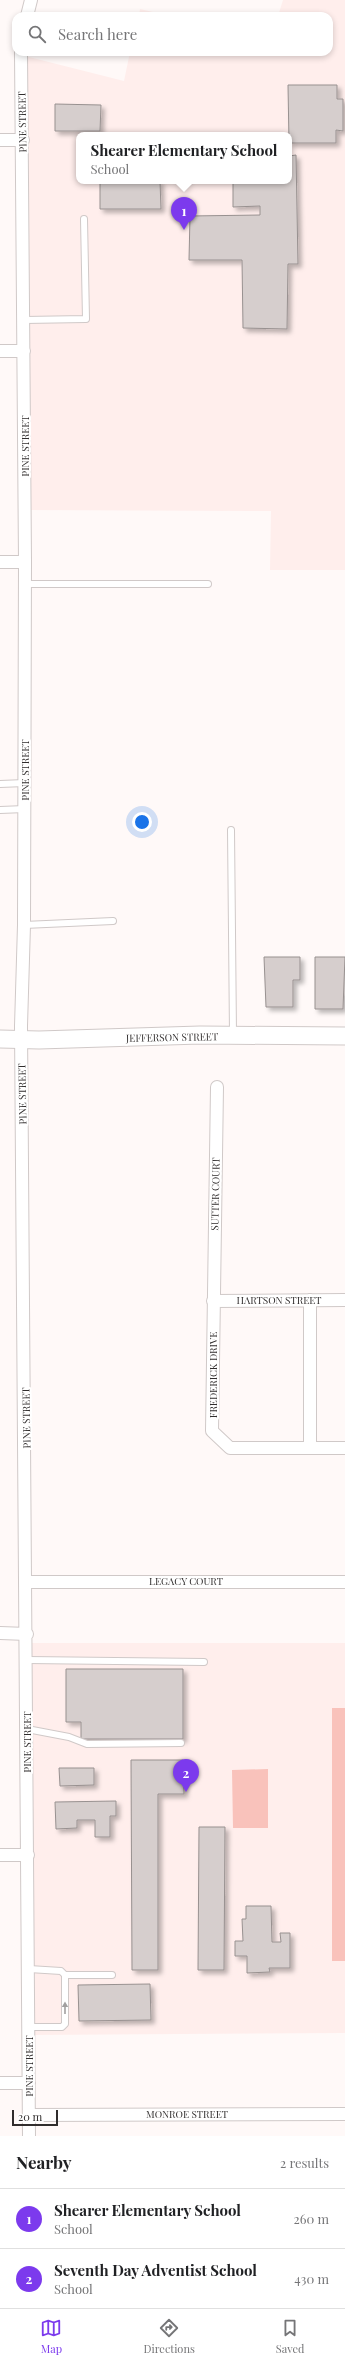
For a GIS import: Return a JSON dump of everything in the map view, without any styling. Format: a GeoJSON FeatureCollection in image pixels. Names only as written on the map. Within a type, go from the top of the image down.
{"type":"FeatureCollection","features":[{"type":"Feature","properties":{"kind":"main road","name":"JEFFERSON STREET"},"geometry":{"type":"LineString","coordinates":[[0,1039],[345,1036]]}},
{"type":"Feature","properties":{"kind":"street"},"geometry":{"type":"LineString","coordinates":[[28,12],[31,0]]}},
{"type":"Feature","properties":{"kind":"street","name":"PINE STREET"},"geometry":{"type":"LineString","coordinates":[[21,56],[23,140],[25,562],[25,809],[22,1039],[30,2136]]}},
{"type":"Feature","properties":{"kind":"street"},"geometry":{"type":"LineString","coordinates":[[0,140],[23,140]]}},
{"type":"Feature","properties":{"kind":"street"},"geometry":{"type":"LineString","coordinates":[[0,351],[24,351]]}},
{"type":"Feature","properties":{"kind":"street"},"geometry":{"type":"LineString","coordinates":[[0,562],[25,562]]}},
{"type":"Feature","properties":{"kind":"street","name":"SUTTER COURT"},"geometry":{"type":"LineString","coordinates":[[213,1301],[217,1087]]}},
{"type":"Feature","properties":{"kind":"street"},"geometry":{"type":"LineString","coordinates":[[310,1300],[310,1448]]}},
{"type":"Feature","properties":{"kind":"street","name":"HARTSON STREET"},"geometry":{"type":"LineString","coordinates":[[213,1301],[345,1300]]}},
{"type":"Feature","properties":{"kind":"street","name":"FREDERICK DRIVE"},"geometry":{"type":"LineString","coordinates":[[213,1301],[212,1431],[230,1448],[345,1448]]}},
{"type":"Feature","properties":{"kind":"street","name":"LEGACY COURT"},"geometry":{"type":"LineString","coordinates":[[27,1582],[345,1582]]}},
{"type":"Feature","properties":{"kind":"street"},"geometry":{"type":"LineString","coordinates":[[0,1633],[27,1634]]}},
{"type":"Feature","properties":{"kind":"street"},"geometry":{"type":"LineString","coordinates":[[0,1855],[28,1855]]}},
{"type":"Feature","properties":{"kind":"street"},"geometry":{"type":"LineString","coordinates":[[0,2084],[29,2083]]}},
{"type":"Feature","properties":{"kind":"street","name":"MONROE STREET"},"geometry":{"type":"LineString","coordinates":[[29,2115],[345,2114]]}},
{"type":"Feature","properties":{"kind":"lane"},"geometry":{"type":"LineString","coordinates":[[24,320],[86,318],[84,218]]}},
{"type":"Feature","properties":{"kind":"lane"},"geometry":{"type":"LineString","coordinates":[[25,584],[208,584]]}},
{"type":"Feature","properties":{"kind":"lane"},"geometry":{"type":"LineString","coordinates":[[0,784],[25,784]]}},
{"type":"Feature","properties":{"kind":"lane"},"geometry":{"type":"LineString","coordinates":[[0,810],[25,809]]}},
{"type":"Feature","properties":{"kind":"lane"},"geometry":{"type":"LineString","coordinates":[[231,830],[233,1036]]}},
{"type":"Feature","properties":{"kind":"lane"},"geometry":{"type":"LineString","coordinates":[[24,925],[112,921]]}},
{"type":"Feature","properties":{"kind":"lane"},"geometry":{"type":"LineString","coordinates":[[27,1660],[204,1662]]}},
{"type":"Feature","properties":{"kind":"lane"},"geometry":{"type":"LineString","coordinates":[[27,1729],[69,1737],[87,1744],[181,1743]]}},
{"type":"Feature","properties":{"kind":"lane"},"geometry":{"type":"LineString","coordinates":[[29,1969],[61,1971],[65,1975],[112,1975]]}},
{"type":"Feature","properties":{"kind":"lane"},"geometry":{"type":"LineString","coordinates":[[29,2027],[62,2027],[65,2024],[65,1975]]}},
{"type":"Feature","properties":{"kind":"shaded area"},"geometry":{"type":"Polygon","coordinates":[[[283,0],[345,0],[345,570],[270,570],[271,511],[25,510],[21,56],[124,81],[129,56],[333,56],[333,12],[279,12],[283,0]]]}},
{"type":"Feature","properties":{"kind":"shaded area"},"geometry":{"type":"Polygon","coordinates":[[[140,9],[153,12],[140,12],[140,9]]]}},
{"type":"Feature","properties":{"kind":"shaded area"},"geometry":{"type":"Polygon","coordinates":[[[27,1643],[345,1643],[345,2033],[29,2035],[27,1643]]]}},
{"type":"Feature","properties":{"kind":"shaded area"},"geometry":{"type":"Polygon","coordinates":[[[332,1708],[345,1708],[345,1961],[332,1961],[332,1708]]]}},
{"type":"Feature","properties":{"kind":"shaded area"},"geometry":{"type":"Polygon","coordinates":[[[268,1769],[268,1828],[233,1828],[232,1770],[268,1769]]]}},
{"type":"Feature","properties":{"kind":"building"},"geometry":{"type":"Polygon","coordinates":[[[288,85],[337,85],[337,99],[343,99],[343,131],[336,130],[336,143],[292,143],[292,132],[289,132],[288,85]]]}},
{"type":"Feature","properties":{"kind":"building"},"geometry":{"type":"Polygon","coordinates":[[[55,104],[101,105],[100,131],[55,131],[55,104]]]}},
{"type":"Feature","properties":{"kind":"building"},"geometry":{"type":"Polygon","coordinates":[[[296,155],[298,264],[288,264],[287,329],[243,328],[242,260],[189,260],[190,216],[260,215],[260,206],[233,207],[233,184],[292,184],[292,156],[296,155]]]}},
{"type":"Feature","properties":{"kind":"building"},"geometry":{"type":"Polygon","coordinates":[[[100,184],[160,184],[161,209],[100,209],[100,184]]]}},
{"type":"Feature","properties":{"kind":"building"},"geometry":{"type":"Polygon","coordinates":[[[264,957],[300,957],[300,980],[293,980],[293,1007],[266,1007],[264,957]]]}},
{"type":"Feature","properties":{"kind":"building"},"geometry":{"type":"Polygon","coordinates":[[[315,957],[345,957],[343,1009],[315,1009],[315,957]]]}},
{"type":"Feature","properties":{"kind":"building"},"geometry":{"type":"Polygon","coordinates":[[[66,1669],[183,1669],[183,1739],[81,1739],[81,1722],[66,1722],[66,1669]]]}},
{"type":"Feature","properties":{"kind":"building"},"geometry":{"type":"Polygon","coordinates":[[[131,1760],[183,1760],[184,1794],[158,1794],[158,1970],[132,1970],[131,1760]]]}},
{"type":"Feature","properties":{"kind":"building"},"geometry":{"type":"Polygon","coordinates":[[[59,1768],[94,1768],[94,1785],[60,1786],[59,1768]]]}},
{"type":"Feature","properties":{"kind":"building"},"geometry":{"type":"Polygon","coordinates":[[[116,1801],[116,1816],[110,1816],[110,1837],[95,1837],[95,1820],[77,1820],[77,1828],[56,1829],[55,1802],[116,1801]]]}},
{"type":"Feature","properties":{"kind":"building"},"geometry":{"type":"Polygon","coordinates":[[[199,1827],[225,1827],[224,1970],[198,1970],[199,1827]]]}},
{"type":"Feature","properties":{"kind":"building"},"geometry":{"type":"Polygon","coordinates":[[[246,1906],[271,1906],[272,1942],[281,1942],[280,1933],[290,1933],[290,1968],[269,1968],[270,1972],[247,1973],[247,1956],[235,1956],[235,1941],[243,1941],[242,1919],[246,1919],[246,1906]]]}},
{"type":"Feature","properties":{"kind":"building"},"geometry":{"type":"Polygon","coordinates":[[[150,1984],[151,2020],[79,2021],[78,1985],[150,1984]]]}},
{"type":"Feature","properties":{"kind":"place","name":"Shearer Elementary School"},"geometry":{"type":"Point","coordinates":[184,230]}},
{"type":"Feature","properties":{"kind":"place","name":"Seventh Day Adventist School"},"geometry":{"type":"Point","coordinates":[186,1792]}}]}
